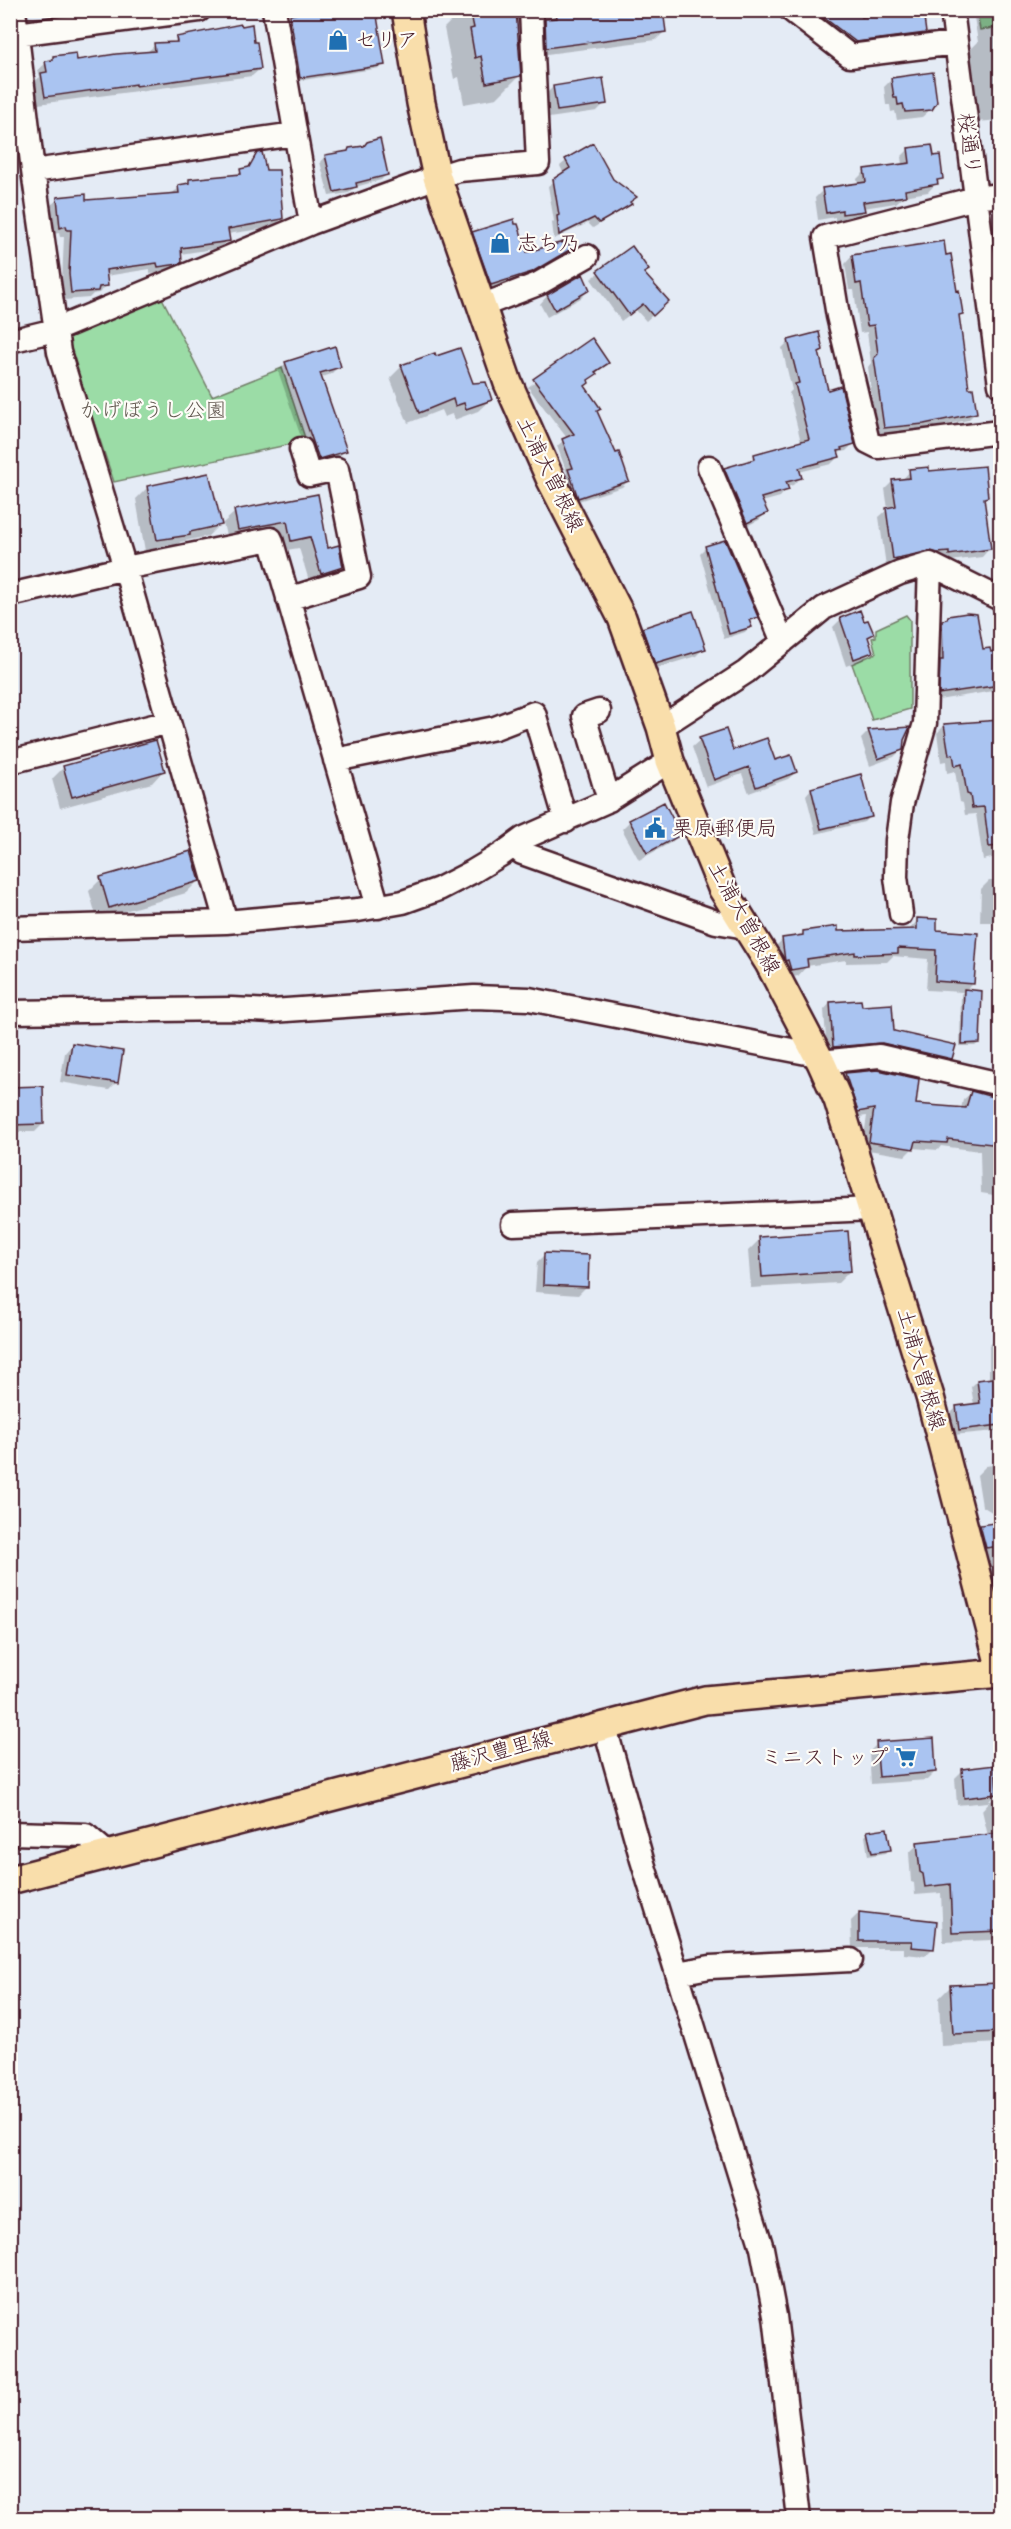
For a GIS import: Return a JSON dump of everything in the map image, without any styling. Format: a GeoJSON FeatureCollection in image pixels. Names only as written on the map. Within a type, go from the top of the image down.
{"type":"FeatureCollection","features":[{"type":"Feature","properties":{"kind":"main road","name":"土浦大曽根線"},"geometry":{"type":"LineString","coordinates":[[406,10],[421,103],[437,177],[508,383],[550,478],[622,618],[661,727],[670,761],[722,888],[769,963],[819,1058],[838,1100],[930,1397],[1000,1666]]}},
{"type":"Feature","properties":{"kind":"main road","name":"藤沢豊里線"},"geometry":{"type":"LineString","coordinates":[[10,1880],[604,1724],[705,1700],[1000,1673]]}},
{"type":"Feature","properties":{"kind":"street"},"geometry":{"type":"LineString","coordinates":[[14,10],[33,171],[59,351],[125,568],[226,922]]}},
{"type":"Feature","properties":{"kind":"street"},"geometry":{"type":"LineString","coordinates":[[17,34],[199,10]]}},
{"type":"Feature","properties":{"kind":"street"},"geometry":{"type":"LineString","coordinates":[[274,10],[311,223]]}},
{"type":"Feature","properties":{"kind":"street"},"geometry":{"type":"LineString","coordinates":[[10,341],[55,330],[311,223],[437,177],[459,170],[538,163],[531,10]]}},
{"type":"Feature","properties":{"kind":"street"},"geometry":{"type":"LineString","coordinates":[[791,10],[850,56],[956,44]]}},
{"type":"Feature","properties":{"kind":"street","name":"桜通り"},"geometry":{"type":"LineString","coordinates":[[952,10],[1000,385]]}},
{"type":"Feature","properties":{"kind":"street"},"geometry":{"type":"LineString","coordinates":[[33,171],[295,134]]}},
{"type":"Feature","properties":{"kind":"street"},"geometry":{"type":"LineString","coordinates":[[1000,195],[976,198],[825,237],[838,316],[868,442],[878,447],[1000,432]]}},
{"type":"Feature","properties":{"kind":"street"},"geometry":{"type":"LineString","coordinates":[[481,306],[538,284],[587,256]]}},
{"type":"Feature","properties":{"kind":"street"},"geometry":{"type":"LineString","coordinates":[[288,599],[359,576],[338,469],[309,475],[301,449]]}},
{"type":"Feature","properties":{"kind":"street"},"geometry":{"type":"LineString","coordinates":[[709,467],[783,642]]}},
{"type":"Feature","properties":{"kind":"street"},"geometry":{"type":"LineString","coordinates":[[10,595],[125,568],[271,539],[378,908]]}},
{"type":"Feature","properties":{"kind":"street"},"geometry":{"type":"LineString","coordinates":[[661,727],[746,672],[824,608],[900,573],[930,564],[1000,599]]}},
{"type":"Feature","properties":{"kind":"street"},"geometry":{"type":"LineString","coordinates":[[901,914],[896,878],[897,840],[902,803],[925,723],[930,564]]}},
{"type":"Feature","properties":{"kind":"street"},"geometry":{"type":"LineString","coordinates":[[599,711],[584,716],[609,800]]}},
{"type":"Feature","properties":{"kind":"street"},"geometry":{"type":"LineString","coordinates":[[335,760],[495,728],[534,713],[566,821]]}},
{"type":"Feature","properties":{"kind":"street"},"geometry":{"type":"LineString","coordinates":[[10,762],[169,722]]}},
{"type":"Feature","properties":{"kind":"street"},"geometry":{"type":"LineString","coordinates":[[10,928],[226,922],[378,908],[438,889],[472,872],[524,838],[609,800],[670,761]]}},
{"type":"Feature","properties":{"kind":"street"},"geometry":{"type":"LineString","coordinates":[[514,846],[522,853],[716,922],[746,927]]}},
{"type":"Feature","properties":{"kind":"street"},"geometry":{"type":"LineString","coordinates":[[10,1012],[231,1009],[272,1011],[474,997],[529,999],[819,1058],[879,1056],[1000,1084]]}},
{"type":"Feature","properties":{"kind":"street"},"geometry":{"type":"LineString","coordinates":[[513,1224],[873,1209]]}},
{"type":"Feature","properties":{"kind":"street"},"geometry":{"type":"LineString","coordinates":[[604,1724],[677,1973],[762,2248],[776,2316],[799,2518]]}},
{"type":"Feature","properties":{"kind":"street"},"geometry":{"type":"LineString","coordinates":[[10,1833],[86,1835],[108,1854]]}},
{"type":"Feature","properties":{"kind":"street"},"geometry":{"type":"LineString","coordinates":[[677,1973],[710,1967],[851,1960]]}},
{"type":"Feature","properties":{"kind":"green space"},"geometry":{"type":"Polygon","coordinates":[[[977,11],[1000,11],[1000,20],[993,21],[994,28],[980,30],[977,11]]]}},
{"type":"Feature","properties":{"kind":"green space","name":"かげぼうし公園"},"geometry":{"type":"Polygon","coordinates":[[[162,298],[212,396],[282,368],[306,441],[114,482],[68,345],[71,336],[162,298]]]}},
{"type":"Feature","properties":{"kind":"green space"},"geometry":{"type":"Polygon","coordinates":[[[906,615],[910,620],[910,709],[872,720],[852,664],[876,653],[872,638],[876,637],[876,629],[906,615]]]}},
{"type":"Feature","properties":{"kind":"building","name":"セリア"},"geometry":{"type":"Polygon","coordinates":[[[299,10],[376,10],[385,65],[300,78],[290,15],[299,13],[299,10]]]}},
{"type":"Feature","properties":{"kind":"building"},"geometry":{"type":"Polygon","coordinates":[[[470,10],[516,10],[521,76],[486,83],[481,56],[475,58],[470,29],[474,28],[470,10]]]}},
{"type":"Feature","properties":{"kind":"building"},"geometry":{"type":"Polygon","coordinates":[[[663,10],[666,32],[546,48],[545,19],[557,18],[556,12],[663,10]]]}},
{"type":"Feature","properties":{"kind":"building"},"geometry":{"type":"Polygon","coordinates":[[[814,10],[866,10],[862,17],[923,10],[926,33],[856,42],[814,10]]]}},
{"type":"Feature","properties":{"kind":"building"},"geometry":{"type":"Polygon","coordinates":[[[241,24],[242,26],[252,24],[261,69],[45,97],[41,73],[47,72],[45,61],[53,60],[53,56],[76,53],[77,60],[155,51],[154,43],[177,42],[176,37],[241,24]]]}},
{"type":"Feature","properties":{"kind":"building"},"geometry":{"type":"Polygon","coordinates":[[[933,72],[937,102],[932,110],[905,112],[903,104],[898,105],[897,98],[894,98],[891,78],[933,72]]]}},
{"type":"Feature","properties":{"kind":"building"},"geometry":{"type":"Polygon","coordinates":[[[603,78],[607,104],[557,111],[553,86],[603,78]]]}},
{"type":"Feature","properties":{"kind":"building"},"geometry":{"type":"Polygon","coordinates":[[[380,138],[388,175],[356,183],[357,187],[334,192],[325,155],[348,151],[349,148],[364,146],[367,142],[380,138]]]}},
{"type":"Feature","properties":{"kind":"building"},"geometry":{"type":"Polygon","coordinates":[[[593,143],[613,179],[637,197],[630,202],[632,204],[599,223],[594,218],[559,235],[557,216],[559,215],[553,179],[570,168],[565,159],[593,143]]]}},
{"type":"Feature","properties":{"kind":"building"},"geometry":{"type":"Polygon","coordinates":[[[932,145],[934,156],[940,155],[943,179],[937,180],[938,184],[905,190],[906,196],[863,202],[865,211],[842,214],[842,210],[826,213],[822,188],[866,182],[864,169],[910,163],[908,148],[932,145]]]}},
{"type":"Feature","properties":{"kind":"building"},"geometry":{"type":"Polygon","coordinates":[[[262,152],[266,170],[279,170],[283,219],[228,229],[230,241],[181,248],[182,262],[179,264],[158,267],[157,263],[106,270],[108,286],[99,287],[98,291],[71,293],[69,274],[71,230],[67,230],[66,226],[60,228],[57,197],[86,194],[86,200],[179,193],[178,185],[189,183],[189,179],[241,174],[240,169],[249,167],[257,153],[262,152]]]}},
{"type":"Feature","properties":{"kind":"building","name":"志ち乃"},"geometry":{"type":"Polygon","coordinates":[[[514,219],[515,224],[518,224],[527,252],[567,241],[571,249],[532,272],[491,285],[472,232],[514,219]]]}},
{"type":"Feature","properties":{"kind":"building"},"geometry":{"type":"Polygon","coordinates":[[[944,241],[946,255],[951,254],[957,291],[959,290],[963,314],[959,315],[969,388],[973,388],[977,413],[924,424],[884,428],[874,358],[878,354],[874,325],[867,326],[861,283],[856,284],[852,255],[944,241]]]}},
{"type":"Feature","properties":{"kind":"building"},"geometry":{"type":"Polygon","coordinates":[[[632,246],[649,270],[644,273],[669,301],[653,316],[643,304],[629,315],[597,271],[632,246]]]}},
{"type":"Feature","properties":{"kind":"building"},"geometry":{"type":"Polygon","coordinates":[[[583,274],[590,290],[555,310],[547,295],[583,274]]]}},
{"type":"Feature","properties":{"kind":"building"},"geometry":{"type":"Polygon","coordinates":[[[819,332],[823,350],[819,352],[828,390],[841,386],[855,444],[841,448],[842,450],[838,451],[840,457],[799,468],[802,478],[786,482],[789,490],[761,498],[768,513],[747,523],[724,468],[755,459],[754,454],[809,439],[795,384],[799,383],[788,340],[819,332]]]}},
{"type":"Feature","properties":{"kind":"building"},"geometry":{"type":"Polygon","coordinates":[[[592,338],[609,363],[595,372],[597,374],[588,380],[589,383],[585,386],[601,409],[597,411],[616,453],[619,452],[629,481],[578,498],[568,469],[573,468],[562,439],[574,434],[533,379],[592,338]]]}},
{"type":"Feature","properties":{"kind":"building"},"geometry":{"type":"Polygon","coordinates":[[[335,346],[341,367],[320,373],[347,451],[319,459],[285,362],[335,346]]]}},
{"type":"Feature","properties":{"kind":"building"},"geometry":{"type":"Polygon","coordinates":[[[460,348],[473,383],[486,382],[492,400],[466,409],[464,403],[455,406],[453,399],[419,413],[401,365],[435,353],[436,356],[460,348]]]}},
{"type":"Feature","properties":{"kind":"building"},"geometry":{"type":"Polygon","coordinates":[[[985,466],[988,497],[984,498],[991,549],[949,555],[949,552],[930,551],[893,559],[886,508],[896,506],[892,480],[910,478],[909,469],[929,467],[929,471],[985,466]]]}},
{"type":"Feature","properties":{"kind":"building"},"geometry":{"type":"Polygon","coordinates":[[[209,473],[222,525],[190,532],[190,535],[157,540],[147,486],[209,473]]]}},
{"type":"Feature","properties":{"kind":"building"},"geometry":{"type":"Polygon","coordinates":[[[318,494],[328,548],[339,545],[343,567],[321,574],[310,537],[291,541],[287,521],[238,530],[234,510],[318,494]]]}},
{"type":"Feature","properties":{"kind":"building"},"geometry":{"type":"Polygon","coordinates":[[[725,540],[758,617],[749,620],[752,627],[729,634],[705,546],[725,540]]]}},
{"type":"Feature","properties":{"kind":"building"},"geometry":{"type":"Polygon","coordinates":[[[860,610],[864,621],[868,620],[874,634],[868,637],[873,652],[854,659],[840,618],[860,610]]]}},
{"type":"Feature","properties":{"kind":"building"},"geometry":{"type":"Polygon","coordinates":[[[693,611],[706,649],[655,664],[642,628],[693,611]]]}},
{"type":"Feature","properties":{"kind":"building"},"geometry":{"type":"Polygon","coordinates":[[[977,614],[983,649],[990,648],[991,652],[1000,649],[1000,685],[939,694],[940,660],[943,660],[942,620],[947,619],[948,616],[977,614]]]}},
{"type":"Feature","properties":{"kind":"building"},"geometry":{"type":"Polygon","coordinates":[[[1000,720],[1000,846],[989,847],[984,807],[972,808],[962,764],[955,766],[953,754],[949,755],[944,724],[1000,720]]]}},
{"type":"Feature","properties":{"kind":"building"},"geometry":{"type":"Polygon","coordinates":[[[910,727],[904,740],[903,750],[878,759],[868,730],[910,727]]]}},
{"type":"Feature","properties":{"kind":"building"},"geometry":{"type":"Polygon","coordinates":[[[726,729],[733,750],[767,738],[775,760],[791,755],[797,772],[756,787],[749,767],[714,780],[699,738],[726,729]]]}},
{"type":"Feature","properties":{"kind":"building"},"geometry":{"type":"Polygon","coordinates":[[[156,740],[165,771],[72,797],[63,766],[156,740]]]}},
{"type":"Feature","properties":{"kind":"building"},"geometry":{"type":"Polygon","coordinates":[[[861,774],[872,817],[821,829],[811,788],[861,774]]]}},
{"type":"Feature","properties":{"kind":"building"},"geometry":{"type":"Polygon","coordinates":[[[664,802],[681,835],[647,853],[629,820],[664,802]]]}},
{"type":"Feature","properties":{"kind":"building"},"geometry":{"type":"Polygon","coordinates":[[[191,851],[200,881],[109,908],[100,877],[191,851]]]}},
{"type":"Feature","properties":{"kind":"building"},"geometry":{"type":"Polygon","coordinates":[[[917,918],[937,919],[937,930],[978,933],[974,984],[935,981],[936,950],[898,948],[898,953],[855,955],[855,952],[807,959],[808,967],[791,970],[788,960],[785,961],[782,938],[803,935],[803,931],[838,926],[838,931],[917,929],[917,918]]]}},
{"type":"Feature","properties":{"kind":"building"},"geometry":{"type":"Polygon","coordinates":[[[964,989],[982,991],[980,1043],[962,1044],[964,989]]]}},
{"type":"Feature","properties":{"kind":"building"},"geometry":{"type":"Polygon","coordinates":[[[861,1000],[862,1006],[892,1004],[894,1031],[956,1045],[952,1059],[882,1043],[833,1047],[830,1002],[861,1000]]]}},
{"type":"Feature","properties":{"kind":"building"},"geometry":{"type":"Polygon","coordinates":[[[72,1043],[123,1051],[118,1083],[67,1075],[72,1043]]]}},
{"type":"Feature","properties":{"kind":"building"},"geometry":{"type":"Polygon","coordinates":[[[878,1070],[919,1079],[916,1104],[966,1108],[971,1091],[1000,1099],[1000,1145],[948,1139],[947,1143],[916,1141],[914,1149],[869,1142],[874,1109],[858,1112],[845,1073],[878,1070]]]}},
{"type":"Feature","properties":{"kind":"building"},"geometry":{"type":"Polygon","coordinates":[[[43,1086],[44,1124],[10,1125],[10,1087],[43,1086]]]}},
{"type":"Feature","properties":{"kind":"building"},"geometry":{"type":"Polygon","coordinates":[[[848,1231],[851,1271],[762,1277],[759,1237],[848,1231]]]}},
{"type":"Feature","properties":{"kind":"building"},"geometry":{"type":"Polygon","coordinates":[[[544,1253],[589,1255],[588,1287],[543,1285],[544,1253]]]}},
{"type":"Feature","properties":{"kind":"building"},"geometry":{"type":"Polygon","coordinates":[[[1000,1377],[1000,1425],[959,1430],[956,1406],[980,1403],[977,1380],[1000,1377]]]}},
{"type":"Feature","properties":{"kind":"building"},"geometry":{"type":"Polygon","coordinates":[[[1000,1522],[1000,1546],[986,1548],[980,1525],[1000,1522]]]}},
{"type":"Feature","properties":{"kind":"building","name":"ミニストップ"},"geometry":{"type":"Polygon","coordinates":[[[934,1738],[936,1772],[879,1777],[876,1742],[934,1738]]]}},
{"type":"Feature","properties":{"kind":"building"},"geometry":{"type":"Polygon","coordinates":[[[995,1765],[997,1794],[964,1798],[962,1769],[995,1765]]]}},
{"type":"Feature","properties":{"kind":"building"},"geometry":{"type":"Polygon","coordinates":[[[887,1828],[891,1850],[872,1853],[867,1831],[887,1828]]]}},
{"type":"Feature","properties":{"kind":"building"},"geometry":{"type":"Polygon","coordinates":[[[1000,1833],[1000,1931],[952,1933],[950,1884],[925,1887],[923,1874],[920,1872],[917,1842],[1000,1833]]]}},
{"type":"Feature","properties":{"kind":"building"},"geometry":{"type":"Polygon","coordinates":[[[859,1912],[937,1921],[934,1949],[911,1947],[912,1941],[859,1941],[859,1912]]]}},
{"type":"Feature","properties":{"kind":"building"},"geometry":{"type":"Polygon","coordinates":[[[1000,1983],[1000,2032],[953,2034],[950,1985],[1000,1983]]]}},
{"type":"Feature","properties":{"kind":"place","name":"セリア"},"geometry":{"type":"Point","coordinates":[338,40]}},
{"type":"Feature","properties":{"kind":"place","name":"志ち乃"},"geometry":{"type":"Point","coordinates":[500,243]}},
{"type":"Feature","properties":{"kind":"place","name":"栗原郵便局"},"geometry":{"type":"Point","coordinates":[655,828]}},
{"type":"Feature","properties":{"kind":"place","name":"ミニストップ"},"geometry":{"type":"Point","coordinates":[906,1757]}}]}
